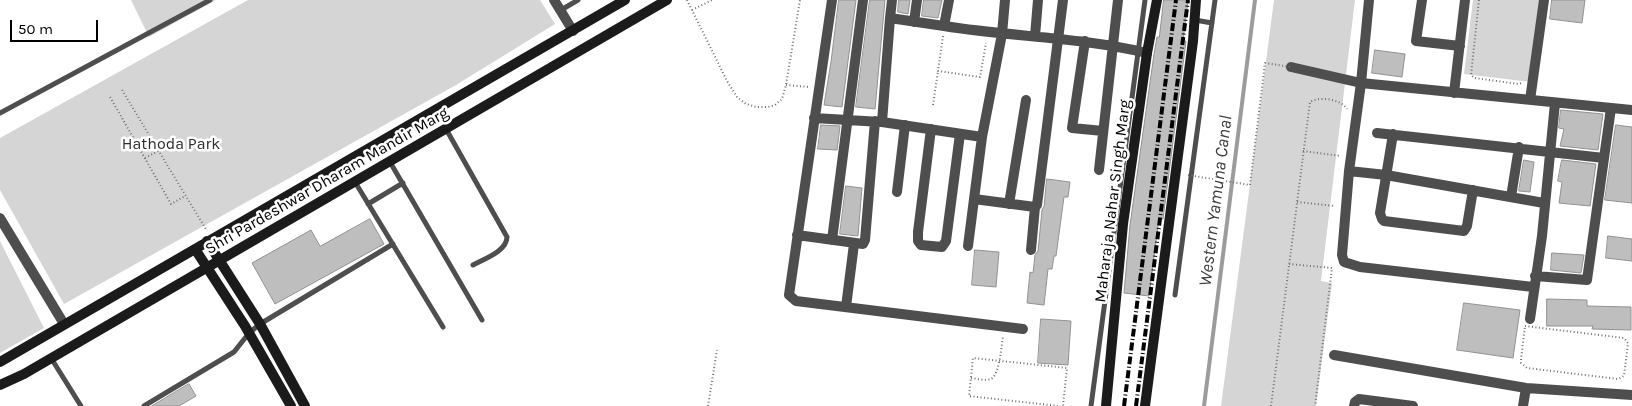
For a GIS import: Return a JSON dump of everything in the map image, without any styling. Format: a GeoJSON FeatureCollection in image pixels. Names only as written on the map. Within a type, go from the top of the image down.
{"type":"FeatureCollection","features":[{"type":"Feature","properties":{"kind":"main road","name":"Shri Pardeshwar Dharam Mandir Marg"},"geometry":{"type":"LineString","coordinates":[[0,362],[573,31],[612,3],[625,0]]}},
{"type":"Feature","properties":{"kind":"main road","name":"Shri Pardeshwar Dharam Mandir Marg"},"geometry":{"type":"LineString","coordinates":[[0,385],[24,374],[667,0]]}},
{"type":"Feature","properties":{"kind":"main road","name":"Maharaja Nahar Singh Marg"},"geometry":{"type":"LineString","coordinates":[[1106,406],[1116,255],[1123,224],[1142,52],[1152,30],[1157,0]]}},
{"type":"Feature","properties":{"kind":"main road"},"geometry":{"type":"LineString","coordinates":[[1146,406],[1196,0]]}},
{"type":"Feature","properties":{"kind":"main road"},"geometry":{"type":"LineString","coordinates":[[210,240],[220,260],[260,324],[305,406]]}},
{"type":"Feature","properties":{"kind":"main road"},"geometry":{"type":"LineString","coordinates":[[195,249],[249,333],[291,406]]}},
{"type":"Feature","properties":{"kind":"street"},"geometry":{"type":"LineString","coordinates":[[554,0],[573,31]]}},
{"type":"Feature","properties":{"kind":"street"},"geometry":{"type":"LineString","coordinates":[[832,0],[789,295],[796,301],[1023,329]]}},
{"type":"Feature","properties":{"kind":"street"},"geometry":{"type":"LineString","coordinates":[[832,240],[863,0]]}},
{"type":"Feature","properties":{"kind":"street"},"geometry":{"type":"LineString","coordinates":[[798,235],[854,244],[863,244],[865,240],[892,0]]}},
{"type":"Feature","properties":{"kind":"street"},"geometry":{"type":"LineString","coordinates":[[914,22],[917,0]]}},
{"type":"Feature","properties":{"kind":"street"},"geometry":{"type":"LineString","coordinates":[[944,30],[949,0]]}},
{"type":"Feature","properties":{"kind":"street"},"geometry":{"type":"LineString","coordinates":[[968,246],[982,137],[1002,34],[1006,0]]}},
{"type":"Feature","properties":{"kind":"street"},"geometry":{"type":"LineString","coordinates":[[1035,36],[1038,0]]}},
{"type":"Feature","properties":{"kind":"street"},"geometry":{"type":"LineString","coordinates":[[1031,250],[1062,0]]}},
{"type":"Feature","properties":{"kind":"street"},"geometry":{"type":"LineString","coordinates":[[1099,170],[1118,0]]}},
{"type":"Feature","properties":{"kind":"street"},"geometry":{"type":"LineString","coordinates":[[1369,0],[1361,83],[1348,170],[1342,255],[1344,262],[1360,267],[1533,287]]}},
{"type":"Feature","properties":{"kind":"street"},"geometry":{"type":"LineString","coordinates":[[1422,0],[1416,41],[1460,46]]}},
{"type":"Feature","properties":{"kind":"street"},"geometry":{"type":"LineString","coordinates":[[1454,93],[1465,0]]}},
{"type":"Feature","properties":{"kind":"street"},"geometry":{"type":"LineString","coordinates":[[1530,100],[1544,0]]}},
{"type":"Feature","properties":{"kind":"street"},"geometry":{"type":"LineString","coordinates":[[890,18],[944,30],[1058,37],[1113,45],[1142,52]]}},
{"type":"Feature","properties":{"kind":"street"},"geometry":{"type":"LineString","coordinates":[[1085,41],[1072,128],[1104,131]]}},
{"type":"Feature","properties":{"kind":"street"},"geometry":{"type":"LineString","coordinates":[[1291,67],[1361,83],[1632,110]]}},
{"type":"Feature","properties":{"kind":"street"},"geometry":{"type":"LineString","coordinates":[[1009,204],[1026,100]]}},
{"type":"Feature","properties":{"kind":"street"},"geometry":{"type":"LineString","coordinates":[[1530,319],[1533,287],[1542,236],[1555,103]]}},
{"type":"Feature","properties":{"kind":"street"},"geometry":{"type":"LineString","coordinates":[[1535,276],[1587,280],[1611,108]]}},
{"type":"Feature","properties":{"kind":"street"},"geometry":{"type":"LineString","coordinates":[[814,118],[879,122],[982,137]]}},
{"type":"Feature","properties":{"kind":"street"},"geometry":{"type":"LineString","coordinates":[[897,192],[905,125]]}},
{"type":"Feature","properties":{"kind":"street"},"geometry":{"type":"LineString","coordinates":[[931,129],[918,232],[918,241],[921,245],[942,247],[946,241],[960,134]]}},
{"type":"Feature","properties":{"kind":"street"},"geometry":{"type":"LineString","coordinates":[[1377,133],[1550,150],[1604,158]]}},
{"type":"Feature","properties":{"kind":"street"},"geometry":{"type":"LineString","coordinates":[[1393,134],[1380,213],[1384,221],[1464,231],[1467,226],[1473,190]]}},
{"type":"Feature","properties":{"kind":"street"},"geometry":{"type":"LineString","coordinates":[[1511,197],[1519,147]]}},
{"type":"Feature","properties":{"kind":"street"},"geometry":{"type":"LineString","coordinates":[[1348,170],[1544,203]]}},
{"type":"Feature","properties":{"kind":"street"},"geometry":{"type":"LineString","coordinates":[[974,199],[1035,207]]}},
{"type":"Feature","properties":{"kind":"street"},"geometry":{"type":"LineString","coordinates":[[0,218],[64,324]]}},
{"type":"Feature","properties":{"kind":"street"},"geometry":{"type":"LineString","coordinates":[[846,307],[854,244]]}},
{"type":"Feature","properties":{"kind":"street"},"geometry":{"type":"LineString","coordinates":[[1334,355],[1526,388],[1632,395]]}},
{"type":"Feature","properties":{"kind":"street"},"geometry":{"type":"LineString","coordinates":[[1523,406],[1526,388]]}},
{"type":"Feature","properties":{"kind":"street"},"geometry":{"type":"LineString","coordinates":[[1354,406],[1355,402],[1359,399],[1364,399],[1413,406]]}},
{"type":"Feature","properties":{"kind":"lane"},"geometry":{"type":"LineString","coordinates":[[0,113],[210,0]]}},
{"type":"Feature","properties":{"kind":"lane"},"geometry":{"type":"LineString","coordinates":[[560,11],[578,0]]}},
{"type":"Feature","properties":{"kind":"lane"},"geometry":{"type":"LineString","coordinates":[[1142,52],[1141,28],[1145,0]]}},
{"type":"Feature","properties":{"kind":"lane"},"geometry":{"type":"LineString","coordinates":[[1175,294],[1215,0]]}},
{"type":"Feature","properties":{"kind":"lane"},"geometry":{"type":"LineString","coordinates":[[1194,20],[1212,23]]}},
{"type":"Feature","properties":{"kind":"lane"},"geometry":{"type":"LineString","coordinates":[[1141,28],[1152,30]]}},
{"type":"Feature","properties":{"kind":"lane"},"geometry":{"type":"LineString","coordinates":[[446,128],[507,237],[507,242],[503,248],[473,265]]}},
{"type":"Feature","properties":{"kind":"lane"},"geometry":{"type":"LineString","coordinates":[[390,161],[482,320]]}},
{"type":"Feature","properties":{"kind":"lane"},"geometry":{"type":"LineString","coordinates":[[354,182],[443,327]]}},
{"type":"Feature","properties":{"kind":"lane"},"geometry":{"type":"LineString","coordinates":[[368,204],[403,183]]}},
{"type":"Feature","properties":{"kind":"lane"},"geometry":{"type":"LineString","coordinates":[[144,406],[234,352],[249,333],[260,324],[393,244]]}},
{"type":"Feature","properties":{"kind":"lane"},"geometry":{"type":"LineString","coordinates":[[1091,406],[1116,255]]}},
{"type":"Feature","properties":{"kind":"lane"},"geometry":{"type":"LineString","coordinates":[[51,358],[81,406]]}},
{"type":"Feature","properties":{"kind":"path"},"geometry":{"type":"LineString","coordinates":[[687,0],[727,81],[737,97],[746,104],[756,107],[776,105],[782,99],[800,0]]}},
{"type":"Feature","properties":{"kind":"path"},"geometry":{"type":"LineString","coordinates":[[692,10],[712,0]]}},
{"type":"Feature","properties":{"kind":"path"},"geometry":{"type":"LineString","coordinates":[[1479,0],[1471,75],[1475,78],[1518,84],[1525,80]]}},
{"type":"Feature","properties":{"kind":"path"},"geometry":{"type":"LineString","coordinates":[[933,106],[944,30]]}},
{"type":"Feature","properties":{"kind":"path"},"geometry":{"type":"LineString","coordinates":[[938,71],[980,77],[986,41]]}},
{"type":"Feature","properties":{"kind":"path"},"geometry":{"type":"LineString","coordinates":[[1188,175],[1250,185],[1265,63],[1291,67]]}},
{"type":"Feature","properties":{"kind":"path"},"geometry":{"type":"LineString","coordinates":[[786,85],[819,88]]}},
{"type":"Feature","properties":{"kind":"path"},"geometry":{"type":"LineString","coordinates":[[122,90],[210,240]]}},
{"type":"Feature","properties":{"kind":"path"},"geometry":{"type":"LineString","coordinates":[[110,97],[172,204],[185,196]]}},
{"type":"Feature","properties":{"kind":"path"},"geometry":{"type":"LineString","coordinates":[[1271,406],[1310,102],[1318,99],[1336,101],[1342,103],[1347,110]]}},
{"type":"Feature","properties":{"kind":"path"},"geometry":{"type":"LineString","coordinates":[[145,158],[158,151]]}},
{"type":"Feature","properties":{"kind":"path"},"geometry":{"type":"LineString","coordinates":[[1304,151],[1342,156]]}},
{"type":"Feature","properties":{"kind":"path"},"geometry":{"type":"LineString","coordinates":[[1297,202],[1338,206]]}},
{"type":"Feature","properties":{"kind":"path"},"geometry":{"type":"LineString","coordinates":[[1289,264],[1332,268],[1315,406]]}},
{"type":"Feature","properties":{"kind":"path"},"geometry":{"type":"LineString","coordinates":[[1525,326],[1627,340],[1625,372],[1622,378],[1584,375],[1524,366],[1521,359],[1525,326]]}},
{"type":"Feature","properties":{"kind":"path"},"geometry":{"type":"LineString","coordinates":[[971,378],[991,379],[998,371],[1005,327]]}},
{"type":"Feature","properties":{"kind":"path"},"geometry":{"type":"LineString","coordinates":[[708,406],[717,350]]}},
{"type":"Feature","properties":{"kind":"path"},"geometry":{"type":"LineString","coordinates":[[1058,406],[969,396],[973,358],[1067,368],[1063,406]]}},
{"type":"Feature","properties":{"kind":"green space"},"geometry":{"type":"Polygon","coordinates":[[[131,0],[216,0],[149,37],[131,0]]]}},
{"type":"Feature","properties":{"kind":"green space","name":"Hathoda Park"},"geometry":{"type":"Polygon","coordinates":[[[248,0],[540,0],[555,24],[456,85],[64,304],[0,190],[0,138],[248,0]]]}},
{"type":"Feature","properties":{"kind":"green space"},"geometry":{"type":"Polygon","coordinates":[[[1274,0],[1355,0],[1321,281],[1332,283],[1316,406],[1221,406],[1274,0]]]}},
{"type":"Feature","properties":{"kind":"green space"},"geometry":{"type":"Polygon","coordinates":[[[1473,0],[1542,0],[1531,82],[1464,74],[1473,0]]]}},
{"type":"Feature","properties":{"kind":"green space"},"geometry":{"type":"Polygon","coordinates":[[[0,241],[44,328],[0,353],[0,241]]]}},
{"type":"Feature","properties":{"kind":"building"},"geometry":{"type":"Polygon","coordinates":[[[839,0],[856,0],[842,107],[824,105],[839,0]]]}},
{"type":"Feature","properties":{"kind":"building"},"geometry":{"type":"Polygon","coordinates":[[[870,0],[885,0],[875,109],[856,107],[870,0]]]}},
{"type":"Feature","properties":{"kind":"building"},"geometry":{"type":"Polygon","coordinates":[[[899,0],[910,0],[908,14],[898,12],[899,0]]]}},
{"type":"Feature","properties":{"kind":"building"},"geometry":{"type":"Polygon","coordinates":[[[924,0],[942,0],[938,18],[922,16],[924,0]]]}},
{"type":"Feature","properties":{"kind":"building"},"geometry":{"type":"Polygon","coordinates":[[[1164,0],[1188,0],[1183,41],[1186,41],[1163,219],[1159,218],[1149,296],[1124,293],[1130,225],[1154,54],[1157,37],[1159,37],[1164,0]]]}},
{"type":"Feature","properties":{"kind":"building"},"geometry":{"type":"Polygon","coordinates":[[[1552,0],[1585,0],[1582,23],[1550,19],[1552,0]]]}},
{"type":"Feature","properties":{"kind":"building"},"geometry":{"type":"Polygon","coordinates":[[[1375,50],[1405,54],[1402,77],[1372,73],[1375,50]]]}},
{"type":"Feature","properties":{"kind":"building"},"geometry":{"type":"Polygon","coordinates":[[[1561,110],[1603,114],[1598,150],[1560,146],[1564,129],[1559,128],[1561,110]]]}},
{"type":"Feature","properties":{"kind":"building"},"geometry":{"type":"Polygon","coordinates":[[[821,125],[840,126],[837,150],[818,149],[821,125]]]}},
{"type":"Feature","properties":{"kind":"building"},"geometry":{"type":"Polygon","coordinates":[[[1616,125],[1632,127],[1632,203],[1605,200],[1616,125]]]}},
{"type":"Feature","properties":{"kind":"building"},"geometry":{"type":"Polygon","coordinates":[[[1524,160],[1534,162],[1530,192],[1519,191],[1524,160]]]}},
{"type":"Feature","properties":{"kind":"building"},"geometry":{"type":"Polygon","coordinates":[[[1562,160],[1596,164],[1590,206],[1559,203],[1562,182],[1558,181],[1562,160]]]}},
{"type":"Feature","properties":{"kind":"building"},"geometry":{"type":"Polygon","coordinates":[[[1047,179],[1070,182],[1068,197],[1064,197],[1056,256],[1054,256],[1052,269],[1048,269],[1044,305],[1027,303],[1030,272],[1033,273],[1035,255],[1038,251],[1047,179]]]}},
{"type":"Feature","properties":{"kind":"building"},"geometry":{"type":"Polygon","coordinates":[[[846,186],[862,188],[858,236],[840,234],[846,186]]]}},
{"type":"Feature","properties":{"kind":"building"},"geometry":{"type":"Polygon","coordinates":[[[370,219],[384,244],[275,304],[252,263],[311,230],[320,246],[370,219]]]}},
{"type":"Feature","properties":{"kind":"building"},"geometry":{"type":"Polygon","coordinates":[[[1608,236],[1632,239],[1632,261],[1606,258],[1608,236]]]}},
{"type":"Feature","properties":{"kind":"building"},"geometry":{"type":"Polygon","coordinates":[[[975,250],[999,252],[996,287],[972,285],[975,250]]]}},
{"type":"Feature","properties":{"kind":"building"},"geometry":{"type":"Polygon","coordinates":[[[1552,253],[1584,255],[1581,273],[1551,270],[1552,253]]]}},
{"type":"Feature","properties":{"kind":"building"},"geometry":{"type":"Polygon","coordinates":[[[1547,299],[1587,300],[1587,306],[1631,307],[1631,330],[1592,329],[1593,326],[1547,326],[1547,299]]]}},
{"type":"Feature","properties":{"kind":"building"},"geometry":{"type":"Polygon","coordinates":[[[1464,303],[1520,310],[1513,358],[1457,350],[1464,303]]]}},
{"type":"Feature","properties":{"kind":"building"},"geometry":{"type":"Polygon","coordinates":[[[1041,319],[1071,321],[1068,365],[1038,363],[1041,319]]]}},
{"type":"Feature","properties":{"kind":"building"},"geometry":{"type":"Polygon","coordinates":[[[189,384],[196,396],[179,406],[152,406],[189,384]]]}},
{"type":"Feature","properties":{"kind":"waterway","name":"Western Yamuna Canal"},"geometry":{"type":"LineString","coordinates":[[1204,406],[1255,0]]}},
{"type":"Feature","properties":{"kind":"railway"},"geometry":{"type":"LineString","coordinates":[[1124,406],[1176,0]]}},
{"type":"Feature","properties":{"kind":"railway"},"geometry":{"type":"LineString","coordinates":[[1136,406],[1188,0]]}}]}
